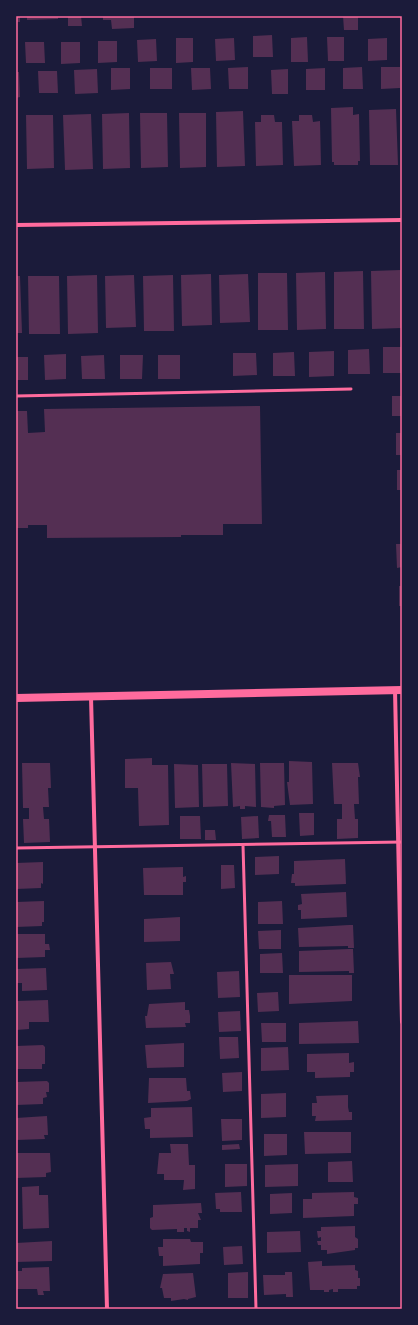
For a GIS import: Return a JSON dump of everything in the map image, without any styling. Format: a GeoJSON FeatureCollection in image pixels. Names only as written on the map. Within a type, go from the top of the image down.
{"type":"FeatureCollection","features":[{"type":"Feature","properties":{"kind":"main road"},"geometry":{"type":"LineString","coordinates":[[16,698],[398,690]]}},
{"type":"Feature","properties":{"kind":"street"},"geometry":{"type":"LineString","coordinates":[[16,225],[402,220]]}},
{"type":"Feature","properties":{"kind":"street"},"geometry":{"type":"LineString","coordinates":[[398,690],[402,1022]]}},
{"type":"Feature","properties":{"kind":"street"},"geometry":{"type":"LineString","coordinates":[[91,696],[107,1309]]}},
{"type":"Feature","properties":{"kind":"lane"},"geometry":{"type":"LineString","coordinates":[[16,396],[351,389]]}},
{"type":"Feature","properties":{"kind":"lane"},"geometry":{"type":"LineString","coordinates":[[16,848],[400,842]]}},
{"type":"Feature","properties":{"kind":"lane"},"geometry":{"type":"LineString","coordinates":[[243,845],[256,1309]]}},
{"type":"Feature","properties":{"kind":"building"},"geometry":{"type":"Polygon","coordinates":[[[16,16],[20,16],[20,22],[16,22],[16,16]]]}},
{"type":"Feature","properties":{"kind":"building"},"geometry":{"type":"Polygon","coordinates":[[[27,16],[58,16],[58,19],[27,20],[27,16]]]}},
{"type":"Feature","properties":{"kind":"building"},"geometry":{"type":"Polygon","coordinates":[[[68,16],[81,16],[82,26],[68,26],[68,16]]]}},
{"type":"Feature","properties":{"kind":"building"},"geometry":{"type":"Polygon","coordinates":[[[103,16],[134,16],[134,28],[112,29],[111,20],[103,20],[103,16]]]}},
{"type":"Feature","properties":{"kind":"building"},"geometry":{"type":"Polygon","coordinates":[[[343,16],[358,16],[358,30],[344,30],[343,16]]]}},
{"type":"Feature","properties":{"kind":"building"},"geometry":{"type":"Polygon","coordinates":[[[272,35],[273,57],[253,57],[253,36],[272,35]]]}},
{"type":"Feature","properties":{"kind":"building"},"geometry":{"type":"Polygon","coordinates":[[[307,37],[308,62],[291,62],[291,38],[307,37]]]}},
{"type":"Feature","properties":{"kind":"building"},"geometry":{"type":"Polygon","coordinates":[[[327,37],[344,37],[344,61],[328,61],[327,37]]]}},
{"type":"Feature","properties":{"kind":"building"},"geometry":{"type":"Polygon","coordinates":[[[176,38],[193,38],[193,62],[176,63],[176,38]]]}},
{"type":"Feature","properties":{"kind":"building"},"geometry":{"type":"Polygon","coordinates":[[[234,38],[235,60],[216,61],[215,39],[234,38]]]}},
{"type":"Feature","properties":{"kind":"building"},"geometry":{"type":"Polygon","coordinates":[[[387,38],[387,60],[368,61],[368,39],[387,38]]]}},
{"type":"Feature","properties":{"kind":"building"},"geometry":{"type":"Polygon","coordinates":[[[156,39],[157,61],[138,62],[137,40],[156,39]]]}},
{"type":"Feature","properties":{"kind":"building"},"geometry":{"type":"Polygon","coordinates":[[[98,41],[117,41],[117,62],[98,63],[98,41]]]}},
{"type":"Feature","properties":{"kind":"building"},"geometry":{"type":"Polygon","coordinates":[[[25,42],[44,42],[45,63],[26,63],[25,42]]]}},
{"type":"Feature","properties":{"kind":"building"},"geometry":{"type":"Polygon","coordinates":[[[61,42],[80,42],[80,63],[61,64],[61,42]]]}},
{"type":"Feature","properties":{"kind":"building"},"geometry":{"type":"Polygon","coordinates":[[[248,67],[248,89],[229,89],[228,68],[248,67]]]}},
{"type":"Feature","properties":{"kind":"building"},"geometry":{"type":"Polygon","coordinates":[[[362,67],[363,89],[343,89],[343,68],[362,67]]]}},
{"type":"Feature","properties":{"kind":"building"},"geometry":{"type":"Polygon","coordinates":[[[381,67],[400,67],[400,88],[381,89],[381,67]]]}},
{"type":"Feature","properties":{"kind":"building"},"geometry":{"type":"Polygon","coordinates":[[[111,68],[130,68],[130,89],[111,90],[111,68]]]}},
{"type":"Feature","properties":{"kind":"building"},"geometry":{"type":"Polygon","coordinates":[[[150,68],[172,68],[172,89],[150,89],[150,68]]]}},
{"type":"Feature","properties":{"kind":"building"},"geometry":{"type":"Polygon","coordinates":[[[191,68],[210,68],[211,89],[192,90],[191,68]]]}},
{"type":"Feature","properties":{"kind":"building"},"geometry":{"type":"Polygon","coordinates":[[[325,68],[325,90],[306,90],[306,69],[325,68]]]}},
{"type":"Feature","properties":{"kind":"building"},"geometry":{"type":"Polygon","coordinates":[[[97,69],[98,93],[75,94],[74,70],[97,69]]]}},
{"type":"Feature","properties":{"kind":"building"},"geometry":{"type":"Polygon","coordinates":[[[288,69],[288,94],[272,94],[271,70],[288,69]]]}},
{"type":"Feature","properties":{"kind":"building"},"geometry":{"type":"Polygon","coordinates":[[[38,71],[57,71],[58,93],[39,93],[38,71]]]}},
{"type":"Feature","properties":{"kind":"building"},"geometry":{"type":"Polygon","coordinates":[[[16,72],[19,72],[20,97],[16,98],[16,72]]]}},
{"type":"Feature","properties":{"kind":"building"},"geometry":{"type":"Polygon","coordinates":[[[353,107],[353,115],[359,114],[360,161],[358,161],[358,165],[334,165],[334,162],[332,162],[331,108],[353,107]]]}},
{"type":"Feature","properties":{"kind":"building"},"geometry":{"type":"Polygon","coordinates":[[[396,109],[398,165],[370,165],[369,110],[396,109]]]}},
{"type":"Feature","properties":{"kind":"building"},"geometry":{"type":"Polygon","coordinates":[[[243,111],[245,166],[217,167],[216,112],[243,111]]]}},
{"type":"Feature","properties":{"kind":"building"},"geometry":{"type":"Polygon","coordinates":[[[129,113],[130,168],[103,169],[102,114],[129,113]]]}},
{"type":"Feature","properties":{"kind":"building"},"geometry":{"type":"Polygon","coordinates":[[[140,113],[167,113],[168,167],[141,168],[140,113]]]}},
{"type":"Feature","properties":{"kind":"building"},"geometry":{"type":"Polygon","coordinates":[[[179,113],[206,113],[206,167],[180,168],[179,113]]]}},
{"type":"Feature","properties":{"kind":"building"},"geometry":{"type":"Polygon","coordinates":[[[91,114],[93,169],[65,170],[63,115],[91,114]]]}},
{"type":"Feature","properties":{"kind":"building"},"geometry":{"type":"Polygon","coordinates":[[[26,115],[53,115],[54,168],[27,169],[26,115]]]}},
{"type":"Feature","properties":{"kind":"building"},"geometry":{"type":"Polygon","coordinates":[[[261,115],[274,115],[275,122],[282,122],[283,165],[256,166],[255,122],[261,122],[261,115]]]}},
{"type":"Feature","properties":{"kind":"building"},"geometry":{"type":"Polygon","coordinates":[[[299,115],[312,115],[313,122],[320,121],[321,165],[294,166],[292,121],[299,121],[299,115]]]}},
{"type":"Feature","properties":{"kind":"building"},"geometry":{"type":"Polygon","coordinates":[[[401,270],[402,328],[372,329],[371,271],[401,270]]]}},
{"type":"Feature","properties":{"kind":"building"},"geometry":{"type":"Polygon","coordinates":[[[363,271],[364,329],[334,329],[334,272],[363,271]]]}},
{"type":"Feature","properties":{"kind":"building"},"geometry":{"type":"Polygon","coordinates":[[[325,272],[326,329],[297,330],[296,273],[325,272]]]}},
{"type":"Feature","properties":{"kind":"building"},"geometry":{"type":"Polygon","coordinates":[[[258,273],[287,273],[288,330],[258,330],[258,273]]]}},
{"type":"Feature","properties":{"kind":"building"},"geometry":{"type":"Polygon","coordinates":[[[211,274],[212,325],[182,326],[181,275],[211,274]]]}},
{"type":"Feature","properties":{"kind":"building"},"geometry":{"type":"Polygon","coordinates":[[[248,274],[250,322],[220,323],[219,275],[248,274]]]}},
{"type":"Feature","properties":{"kind":"building"},"geometry":{"type":"Polygon","coordinates":[[[97,275],[98,333],[68,334],[67,276],[97,275]]]}},
{"type":"Feature","properties":{"kind":"building"},"geometry":{"type":"Polygon","coordinates":[[[134,275],[136,327],[106,328],[105,276],[134,275]]]}},
{"type":"Feature","properties":{"kind":"building"},"geometry":{"type":"Polygon","coordinates":[[[173,275],[174,331],[144,331],[143,276],[173,275]]]}},
{"type":"Feature","properties":{"kind":"building"},"geometry":{"type":"Polygon","coordinates":[[[16,276],[20,276],[22,333],[16,333],[16,276]]]}},
{"type":"Feature","properties":{"kind":"building"},"geometry":{"type":"Polygon","coordinates":[[[28,276],[59,276],[60,334],[29,334],[28,276]]]}},
{"type":"Feature","properties":{"kind":"building"},"geometry":{"type":"Polygon","coordinates":[[[383,347],[402,347],[402,373],[383,373],[383,347]]]}},
{"type":"Feature","properties":{"kind":"building"},"geometry":{"type":"Polygon","coordinates":[[[369,349],[370,374],[348,374],[348,350],[369,349]]]}},
{"type":"Feature","properties":{"kind":"building"},"geometry":{"type":"Polygon","coordinates":[[[334,351],[334,376],[309,377],[309,352],[334,351]]]}},
{"type":"Feature","properties":{"kind":"building"},"geometry":{"type":"Polygon","coordinates":[[[294,352],[295,376],[273,376],[273,353],[294,352]]]}},
{"type":"Feature","properties":{"kind":"building"},"geometry":{"type":"Polygon","coordinates":[[[233,353],[256,353],[257,375],[233,376],[233,353]]]}},
{"type":"Feature","properties":{"kind":"building"},"geometry":{"type":"Polygon","coordinates":[[[66,354],[66,379],[45,380],[44,355],[66,354]]]}},
{"type":"Feature","properties":{"kind":"building"},"geometry":{"type":"Polygon","coordinates":[[[104,355],[105,379],[82,379],[81,356],[104,355]]]}},
{"type":"Feature","properties":{"kind":"building"},"geometry":{"type":"Polygon","coordinates":[[[120,355],[143,355],[142,379],[120,379],[120,355]]]}},
{"type":"Feature","properties":{"kind":"building"},"geometry":{"type":"Polygon","coordinates":[[[158,355],[180,355],[180,379],[158,379],[158,355]]]}},
{"type":"Feature","properties":{"kind":"building"},"geometry":{"type":"Polygon","coordinates":[[[16,357],[28,357],[28,380],[16,380],[16,357]]]}},
{"type":"Feature","properties":{"kind":"building"},"geometry":{"type":"Polygon","coordinates":[[[392,396],[402,396],[402,416],[392,416],[392,396]]]}},
{"type":"Feature","properties":{"kind":"building"},"geometry":{"type":"Polygon","coordinates":[[[260,406],[262,524],[223,524],[223,535],[181,535],[181,537],[47,538],[47,525],[28,525],[28,528],[16,528],[16,411],[27,411],[28,433],[45,432],[44,409],[260,406]]]}},
{"type":"Feature","properties":{"kind":"building"},"geometry":{"type":"Polygon","coordinates":[[[396,433],[402,433],[402,455],[396,455],[396,433]]]}},
{"type":"Feature","properties":{"kind":"building"},"geometry":{"type":"Polygon","coordinates":[[[397,470],[402,470],[402,490],[397,490],[397,470]]]}},
{"type":"Feature","properties":{"kind":"building"},"geometry":{"type":"Polygon","coordinates":[[[396,544],[402,544],[402,567],[397,568],[396,544]]]}},
{"type":"Feature","properties":{"kind":"building"},"geometry":{"type":"Polygon","coordinates":[[[399,586],[402,586],[402,606],[399,606],[399,586]]]}},
{"type":"Feature","properties":{"kind":"building"},"geometry":{"type":"Polygon","coordinates":[[[152,758],[152,765],[168,765],[169,825],[139,826],[138,788],[125,788],[125,759],[152,758]]]}},
{"type":"Feature","properties":{"kind":"building"},"geometry":{"type":"Polygon","coordinates":[[[289,761],[312,762],[313,804],[290,805],[287,782],[289,782],[289,761]]]}},
{"type":"Feature","properties":{"kind":"building"},"geometry":{"type":"Polygon","coordinates":[[[22,763],[50,763],[51,788],[48,788],[49,807],[43,807],[44,819],[49,819],[50,842],[24,843],[23,819],[29,819],[29,808],[23,808],[22,763]]]}},
{"type":"Feature","properties":{"kind":"building"},"geometry":{"type":"Polygon","coordinates":[[[231,763],[255,764],[256,807],[245,806],[245,809],[240,809],[240,806],[233,807],[231,763]]]}},
{"type":"Feature","properties":{"kind":"building"},"geometry":{"type":"Polygon","coordinates":[[[260,763],[284,763],[285,805],[274,806],[274,808],[261,807],[260,763]]]}},
{"type":"Feature","properties":{"kind":"building"},"geometry":{"type":"Polygon","coordinates":[[[332,763],[358,763],[360,777],[358,777],[359,804],[354,804],[355,819],[358,819],[358,838],[337,839],[337,819],[342,819],[342,804],[334,804],[332,763]]]}},
{"type":"Feature","properties":{"kind":"building"},"geometry":{"type":"Polygon","coordinates":[[[174,764],[198,765],[199,807],[175,808],[174,764]]]}},
{"type":"Feature","properties":{"kind":"building"},"geometry":{"type":"Polygon","coordinates":[[[202,764],[227,764],[228,806],[203,807],[202,764]]]}},
{"type":"Feature","properties":{"kind":"building"},"geometry":{"type":"Polygon","coordinates":[[[299,813],[314,813],[314,835],[300,836],[299,813]]]}},
{"type":"Feature","properties":{"kind":"building"},"geometry":{"type":"Polygon","coordinates":[[[269,815],[285,815],[286,837],[272,837],[271,821],[268,821],[269,815]]]}},
{"type":"Feature","properties":{"kind":"building"},"geometry":{"type":"Polygon","coordinates":[[[180,816],[200,816],[201,839],[180,839],[180,816]]]}},
{"type":"Feature","properties":{"kind":"building"},"geometry":{"type":"Polygon","coordinates":[[[258,816],[259,838],[242,839],[241,817],[258,816]]]}},
{"type":"Feature","properties":{"kind":"building"},"geometry":{"type":"Polygon","coordinates":[[[205,830],[215,830],[216,840],[205,840],[205,830]]]}},
{"type":"Feature","properties":{"kind":"building"},"geometry":{"type":"Polygon","coordinates":[[[279,856],[279,874],[255,875],[255,857],[279,856]]]}},
{"type":"Feature","properties":{"kind":"building"},"geometry":{"type":"Polygon","coordinates":[[[345,859],[346,884],[295,886],[295,883],[291,883],[292,874],[294,874],[294,861],[345,859]]]}},
{"type":"Feature","properties":{"kind":"building"},"geometry":{"type":"Polygon","coordinates":[[[43,862],[43,884],[41,883],[41,888],[16,889],[16,863],[43,862]]]}},
{"type":"Feature","properties":{"kind":"building"},"geometry":{"type":"Polygon","coordinates":[[[221,865],[234,865],[235,888],[221,889],[221,865]]]}},
{"type":"Feature","properties":{"kind":"building"},"geometry":{"type":"Polygon","coordinates":[[[183,867],[183,877],[186,876],[186,882],[183,882],[183,895],[144,895],[143,868],[183,867]]]}},
{"type":"Feature","properties":{"kind":"building"},"geometry":{"type":"Polygon","coordinates":[[[346,892],[347,917],[301,919],[301,910],[298,910],[298,905],[302,904],[301,894],[346,892]]]}},
{"type":"Feature","properties":{"kind":"building"},"geometry":{"type":"Polygon","coordinates":[[[44,901],[44,922],[42,922],[42,926],[16,927],[16,902],[44,901]]]}},
{"type":"Feature","properties":{"kind":"building"},"geometry":{"type":"Polygon","coordinates":[[[282,901],[283,924],[258,924],[258,902],[282,901]]]}},
{"type":"Feature","properties":{"kind":"building"},"geometry":{"type":"Polygon","coordinates":[[[180,917],[180,941],[144,942],[144,919],[180,917]]]}},
{"type":"Feature","properties":{"kind":"building"},"geometry":{"type":"Polygon","coordinates":[[[353,925],[354,948],[348,948],[348,946],[299,947],[298,928],[353,925]]]}},
{"type":"Feature","properties":{"kind":"building"},"geometry":{"type":"Polygon","coordinates":[[[281,930],[281,949],[259,949],[258,931],[281,930]]]}},
{"type":"Feature","properties":{"kind":"building"},"geometry":{"type":"Polygon","coordinates":[[[16,934],[45,934],[45,944],[49,944],[50,950],[45,950],[45,957],[16,958],[16,934]]]}},
{"type":"Feature","properties":{"kind":"building"},"geometry":{"type":"Polygon","coordinates":[[[353,949],[354,973],[349,973],[349,971],[299,972],[299,951],[353,949]]]}},
{"type":"Feature","properties":{"kind":"building"},"geometry":{"type":"Polygon","coordinates":[[[282,953],[283,973],[260,973],[260,954],[282,953]]]}},
{"type":"Feature","properties":{"kind":"building"},"geometry":{"type":"Polygon","coordinates":[[[171,962],[174,974],[170,974],[171,989],[147,990],[146,963],[171,962]]]}},
{"type":"Feature","properties":{"kind":"building"},"geometry":{"type":"Polygon","coordinates":[[[46,968],[47,990],[22,991],[22,983],[16,983],[16,969],[46,968]]]}},
{"type":"Feature","properties":{"kind":"building"},"geometry":{"type":"Polygon","coordinates":[[[239,971],[240,997],[218,998],[217,972],[239,971]]]}},
{"type":"Feature","properties":{"kind":"building"},"geometry":{"type":"Polygon","coordinates":[[[289,975],[352,975],[352,1001],[289,1004],[289,975]]]}},
{"type":"Feature","properties":{"kind":"building"},"geometry":{"type":"Polygon","coordinates":[[[278,992],[279,1011],[258,1012],[257,993],[278,992]]]}},
{"type":"Feature","properties":{"kind":"building"},"geometry":{"type":"Polygon","coordinates":[[[48,1000],[49,1022],[29,1022],[29,1029],[16,1030],[16,1001],[48,1000]]]}},
{"type":"Feature","properties":{"kind":"building"},"geometry":{"type":"Polygon","coordinates":[[[185,1002],[185,1010],[189,1010],[190,1016],[190,1023],[185,1023],[186,1027],[146,1028],[145,1016],[147,1016],[149,1004],[185,1002]]]}},
{"type":"Feature","properties":{"kind":"building"},"geometry":{"type":"Polygon","coordinates":[[[240,1011],[241,1031],[219,1032],[218,1012],[240,1011]]]}},
{"type":"Feature","properties":{"kind":"building"},"geometry":{"type":"Polygon","coordinates":[[[358,1021],[359,1043],[299,1044],[299,1023],[358,1021]]]}},
{"type":"Feature","properties":{"kind":"building"},"geometry":{"type":"Polygon","coordinates":[[[261,1023],[286,1023],[286,1042],[262,1042],[261,1023]]]}},
{"type":"Feature","properties":{"kind":"building"},"geometry":{"type":"Polygon","coordinates":[[[219,1037],[238,1037],[239,1058],[220,1059],[219,1037]]]}},
{"type":"Feature","properties":{"kind":"building"},"geometry":{"type":"Polygon","coordinates":[[[184,1043],[184,1067],[147,1068],[145,1045],[184,1043]]]}},
{"type":"Feature","properties":{"kind":"building"},"geometry":{"type":"Polygon","coordinates":[[[43,1045],[45,1047],[45,1064],[42,1064],[42,1069],[16,1069],[16,1046],[43,1045]]]}},
{"type":"Feature","properties":{"kind":"building"},"geometry":{"type":"Polygon","coordinates":[[[288,1047],[289,1070],[261,1071],[261,1048],[288,1047]]]}},
{"type":"Feature","properties":{"kind":"building"},"geometry":{"type":"Polygon","coordinates":[[[349,1053],[349,1063],[354,1062],[354,1072],[350,1072],[350,1077],[315,1078],[315,1072],[307,1072],[307,1054],[349,1053]]]}},
{"type":"Feature","properties":{"kind":"building"},"geometry":{"type":"Polygon","coordinates":[[[242,1072],[242,1091],[223,1092],[222,1073],[242,1072]]]}},
{"type":"Feature","properties":{"kind":"building"},"geometry":{"type":"Polygon","coordinates":[[[149,1078],[186,1078],[187,1091],[190,1091],[191,1099],[187,1101],[148,1103],[149,1078]]]}},
{"type":"Feature","properties":{"kind":"building"},"geometry":{"type":"Polygon","coordinates":[[[47,1081],[49,1083],[49,1092],[46,1092],[47,1097],[43,1098],[43,1104],[16,1105],[16,1082],[47,1081]]]}},
{"type":"Feature","properties":{"kind":"building"},"geometry":{"type":"Polygon","coordinates":[[[286,1093],[286,1117],[261,1118],[261,1094],[286,1093]]]}},
{"type":"Feature","properties":{"kind":"building"},"geometry":{"type":"Polygon","coordinates":[[[348,1095],[348,1107],[349,1112],[352,1112],[352,1120],[315,1121],[316,1116],[312,1116],[312,1103],[317,1103],[316,1096],[348,1095]]]}},
{"type":"Feature","properties":{"kind":"building"},"geometry":{"type":"Polygon","coordinates":[[[192,1107],[193,1137],[150,1138],[150,1129],[145,1129],[144,1118],[151,1117],[151,1108],[192,1107]]]}},
{"type":"Feature","properties":{"kind":"building"},"geometry":{"type":"Polygon","coordinates":[[[47,1116],[48,1135],[44,1135],[45,1139],[16,1140],[16,1118],[47,1116]]]}},
{"type":"Feature","properties":{"kind":"building"},"geometry":{"type":"Polygon","coordinates":[[[221,1119],[242,1119],[242,1140],[222,1141],[221,1119]]]}},
{"type":"Feature","properties":{"kind":"building"},"geometry":{"type":"Polygon","coordinates":[[[304,1132],[351,1132],[351,1153],[305,1154],[304,1132]]]}},
{"type":"Feature","properties":{"kind":"building"},"geometry":{"type":"Polygon","coordinates":[[[264,1134],[287,1134],[287,1155],[264,1156],[264,1134]]]}},
{"type":"Feature","properties":{"kind":"building"},"geometry":{"type":"Polygon","coordinates":[[[170,1144],[188,1144],[189,1165],[195,1165],[195,1189],[183,1190],[184,1180],[164,1180],[164,1174],[157,1174],[159,1153],[171,1153],[170,1144]]]}},
{"type":"Feature","properties":{"kind":"building"},"geometry":{"type":"Polygon","coordinates":[[[239,1144],[240,1149],[222,1150],[222,1145],[239,1144]]]}},
{"type":"Feature","properties":{"kind":"building"},"geometry":{"type":"Polygon","coordinates":[[[16,1153],[50,1153],[51,1172],[46,1173],[46,1177],[16,1178],[16,1153]]]}},
{"type":"Feature","properties":{"kind":"building"},"geometry":{"type":"Polygon","coordinates":[[[352,1161],[353,1182],[328,1182],[328,1162],[352,1161]]]}},
{"type":"Feature","properties":{"kind":"building"},"geometry":{"type":"Polygon","coordinates":[[[225,1164],[247,1164],[247,1186],[225,1187],[225,1164]]]}},
{"type":"Feature","properties":{"kind":"building"},"geometry":{"type":"Polygon","coordinates":[[[298,1164],[298,1186],[265,1187],[265,1165],[298,1164]]]}},
{"type":"Feature","properties":{"kind":"building"},"geometry":{"type":"Polygon","coordinates":[[[39,1186],[39,1195],[48,1195],[49,1228],[23,1229],[22,1187],[39,1186]]]}},
{"type":"Feature","properties":{"kind":"building"},"geometry":{"type":"Polygon","coordinates":[[[241,1192],[242,1212],[220,1212],[220,1209],[216,1209],[215,1193],[241,1192]]]}},
{"type":"Feature","properties":{"kind":"building"},"geometry":{"type":"Polygon","coordinates":[[[354,1192],[354,1197],[358,1198],[358,1204],[354,1204],[354,1216],[303,1218],[303,1199],[312,1199],[312,1193],[354,1192]]]}},
{"type":"Feature","properties":{"kind":"building"},"geometry":{"type":"Polygon","coordinates":[[[292,1193],[292,1213],[270,1214],[270,1194],[292,1193]]]}},
{"type":"Feature","properties":{"kind":"building"},"geometry":{"type":"Polygon","coordinates":[[[201,1203],[202,1213],[198,1213],[201,1220],[198,1220],[198,1228],[190,1228],[190,1232],[187,1231],[187,1228],[184,1228],[184,1232],[177,1232],[177,1229],[152,1230],[150,1228],[150,1218],[153,1217],[153,1205],[201,1203]]]}},
{"type":"Feature","properties":{"kind":"building"},"geometry":{"type":"Polygon","coordinates":[[[355,1226],[355,1237],[358,1239],[358,1248],[355,1248],[355,1250],[327,1254],[327,1250],[321,1250],[321,1245],[318,1245],[317,1241],[321,1241],[321,1237],[318,1238],[317,1231],[321,1231],[321,1227],[355,1226]]]}},
{"type":"Feature","properties":{"kind":"building"},"geometry":{"type":"Polygon","coordinates":[[[300,1231],[301,1252],[267,1253],[267,1232],[300,1231]]]}},
{"type":"Feature","properties":{"kind":"building"},"geometry":{"type":"Polygon","coordinates":[[[163,1239],[190,1239],[191,1242],[203,1242],[203,1253],[200,1253],[200,1264],[163,1266],[163,1256],[159,1256],[158,1247],[163,1247],[163,1239]]]}},
{"type":"Feature","properties":{"kind":"building"},"geometry":{"type":"Polygon","coordinates":[[[52,1241],[52,1261],[16,1262],[16,1243],[52,1241]]]}},
{"type":"Feature","properties":{"kind":"building"},"geometry":{"type":"Polygon","coordinates":[[[242,1246],[243,1264],[224,1265],[223,1247],[242,1246]]]}},
{"type":"Feature","properties":{"kind":"building"},"geometry":{"type":"Polygon","coordinates":[[[322,1261],[322,1266],[355,1265],[355,1270],[358,1271],[358,1278],[360,1278],[360,1286],[357,1286],[357,1289],[338,1289],[338,1292],[333,1292],[333,1289],[329,1290],[329,1292],[324,1292],[324,1290],[310,1290],[308,1262],[322,1261]]]}},
{"type":"Feature","properties":{"kind":"building"},"geometry":{"type":"Polygon","coordinates":[[[49,1267],[50,1291],[43,1291],[44,1295],[38,1295],[37,1289],[16,1289],[16,1271],[22,1271],[22,1268],[49,1267]]]}},
{"type":"Feature","properties":{"kind":"building"},"geometry":{"type":"Polygon","coordinates":[[[248,1272],[248,1298],[228,1298],[228,1273],[248,1272]]]}},
{"type":"Feature","properties":{"kind":"building"},"geometry":{"type":"Polygon","coordinates":[[[285,1272],[292,1272],[293,1297],[286,1297],[286,1294],[264,1295],[263,1275],[285,1275],[285,1272]]]}},
{"type":"Feature","properties":{"kind":"building"},"geometry":{"type":"Polygon","coordinates":[[[193,1273],[196,1297],[188,1300],[184,1299],[171,1301],[171,1298],[164,1298],[162,1288],[160,1288],[163,1274],[193,1273]]]}}]}
